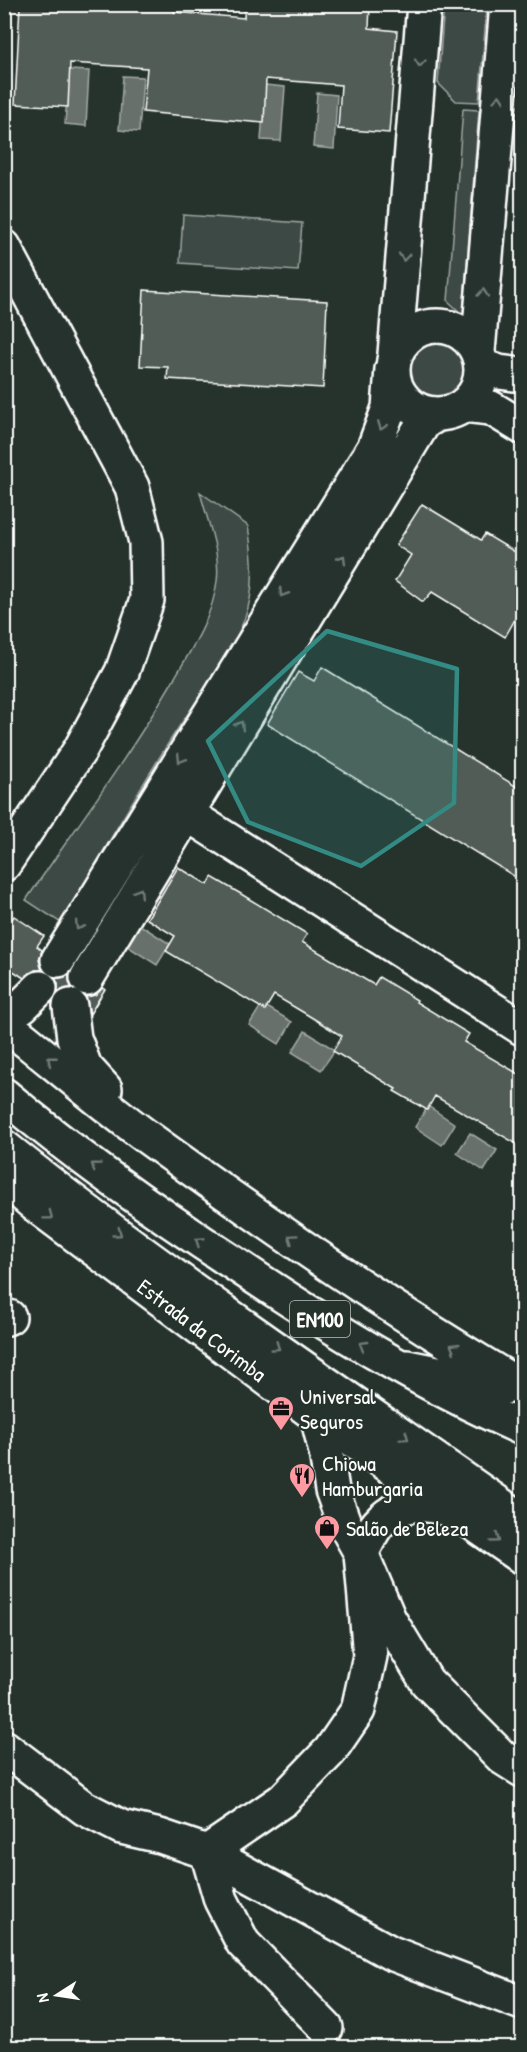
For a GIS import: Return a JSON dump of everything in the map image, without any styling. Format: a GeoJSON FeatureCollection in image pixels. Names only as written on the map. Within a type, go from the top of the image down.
{"type":"FeatureCollection","features":[{"type":"Feature","properties":{"kind":"street"},"geometry":{"type":"LineString","coordinates":[[58,960],[374,448],[389,408],[424,4]]}},
{"type":"Feature","properties":{"kind":"street"},"geometry":{"type":"LineString","coordinates":[[87,978],[424,422],[451,410],[474,394],[479,381],[507,4]]}},
{"type":"Feature","properties":{"kind":"street"},"geometry":{"type":"LineString","coordinates":[[4,247],[132,487],[146,542],[147,600],[122,672],[80,750],[4,864]]}},
{"type":"Feature","properties":{"kind":"street"},"geometry":{"type":"LineString","coordinates":[[522,375],[500,372],[479,359],[469,339],[457,330],[443,326],[428,326],[414,331],[402,341],[394,361],[394,383],[411,406],[424,412],[490,408],[522,427]]}},
{"type":"Feature","properties":{"kind":"street"},"geometry":{"type":"LineString","coordinates":[[158,796],[187,812],[522,1028]]}},
{"type":"Feature","properties":{"kind":"street"},"geometry":{"type":"LineString","coordinates":[[4,1010],[22,1006],[40,988]]}},
{"type":"Feature","properties":{"kind":"street"},"geometry":{"type":"LineString","coordinates":[[70,1006],[74,1038],[85,1067],[146,1136]]}},
{"type":"Feature","properties":{"kind":"street"},"geometry":{"type":"LineString","coordinates":[[4,1023],[146,1136],[447,1343],[522,1389]]}},
{"type":"Feature","properties":{"kind":"street","name":"EN100"},"geometry":{"type":"LineString","coordinates":[[4,1095],[159,1214],[281,1295],[396,1365],[522,1428]]}},
{"type":"Feature","properties":{"kind":"street","name":"Estrada da Corimba"},"geometry":{"type":"LineString","coordinates":[[4,1147],[56,1188],[254,1332],[522,1520]]}},
{"type":"Feature","properties":{"kind":"street","name":"Estrada da Corimba"},"geometry":{"type":"LineString","coordinates":[[4,1178],[34,1204],[317,1416],[522,1557]]}},
{"type":"Feature","properties":{"kind":"street"},"geometry":{"type":"LineString","coordinates":[[396,1365],[522,1389]]}},
{"type":"Feature","properties":{"kind":"street"},"geometry":{"type":"LineString","coordinates":[[317,1416],[332,1490],[344,1523],[361,1553],[389,1619],[427,1682],[502,1758],[522,1770]]}},
{"type":"Feature","properties":{"kind":"street"},"geometry":{"type":"LineString","coordinates":[[207,1852],[283,1800],[330,1751],[358,1710],[370,1656],[361,1553],[379,1523],[403,1506],[433,1504],[462,1514]]}},
{"type":"Feature","properties":{"kind":"street"},"geometry":{"type":"LineString","coordinates":[[4,1747],[84,1808],[121,1827],[160,1836],[207,1852],[391,1953],[522,2003]]}},
{"type":"Feature","properties":{"kind":"street"},"geometry":{"type":"LineString","coordinates":[[207,1852],[221,1900],[243,1943],[326,2028]]}},
{"type":"Feature","properties":{"kind":"highlighted area"},"geometry":{"type":"Polygon","coordinates":[[[327,631],[457,669],[454,803],[361,866],[248,822],[208,741],[327,631]]]}},
{"type":"Feature","properties":{"kind":"shaded area"},"geometry":{"type":"Polygon","coordinates":[[[444,5],[487,5],[479,102],[456,101],[438,83],[444,5]]]}},
{"type":"Feature","properties":{"kind":"shaded area"},"geometry":{"type":"Polygon","coordinates":[[[69,70],[89,71],[86,126],[65,124],[69,70]]]}},
{"type":"Feature","properties":{"kind":"shaded area"},"geometry":{"type":"Polygon","coordinates":[[[123,76],[143,77],[139,132],[119,130],[123,76]]]}},
{"type":"Feature","properties":{"kind":"shaded area"},"geometry":{"type":"Polygon","coordinates":[[[265,85],[285,87],[281,141],[261,140],[265,85]]]}},
{"type":"Feature","properties":{"kind":"shaded area"},"geometry":{"type":"Polygon","coordinates":[[[317,93],[337,95],[334,149],[313,147],[317,93]]]}},
{"type":"Feature","properties":{"kind":"shaded area"},"geometry":{"type":"Polygon","coordinates":[[[463,109],[479,110],[463,315],[448,301],[463,109]]]}},
{"type":"Feature","properties":{"kind":"shaded area"},"geometry":{"type":"Polygon","coordinates":[[[183,215],[302,223],[298,271],[180,263],[183,215]]]}},
{"type":"Feature","properties":{"kind":"shaded area"},"geometry":{"type":"Polygon","coordinates":[[[436,341],[453,346],[461,354],[466,371],[461,388],[453,396],[436,401],[419,396],[411,388],[406,371],[411,354],[419,346],[436,341]]]}},
{"type":"Feature","properties":{"kind":"shaded area"},"geometry":{"type":"Polygon","coordinates":[[[200,492],[248,526],[252,585],[248,609],[230,650],[159,759],[61,923],[26,900],[137,739],[193,647],[210,609],[218,570],[213,536],[200,492]]]}},
{"type":"Feature","properties":{"kind":"shaded area"},"geometry":{"type":"Polygon","coordinates":[[[140,925],[170,944],[157,965],[127,946],[140,925]]]}},
{"type":"Feature","properties":{"kind":"shaded area"},"geometry":{"type":"Polygon","coordinates":[[[262,1004],[292,1022],[279,1044],[249,1025],[262,1004]]]}},
{"type":"Feature","properties":{"kind":"shaded area"},"geometry":{"type":"Polygon","coordinates":[[[305,1031],[335,1050],[321,1070],[292,1052],[305,1031]]]}},
{"type":"Feature","properties":{"kind":"shaded area"},"geometry":{"type":"Polygon","coordinates":[[[428,1106],[455,1124],[442,1145],[415,1127],[428,1106]]]}},
{"type":"Feature","properties":{"kind":"shaded area"},"geometry":{"type":"Polygon","coordinates":[[[470,1133],[497,1150],[484,1171],[457,1153],[470,1133]]]}},
{"type":"Feature","properties":{"kind":"building"},"geometry":{"type":"Polygon","coordinates":[[[20,4],[175,4],[174,12],[244,18],[245,4],[370,4],[369,28],[397,31],[389,133],[338,129],[341,85],[266,79],[264,123],[143,112],[147,68],[70,63],[68,107],[15,104],[20,4]]]}},
{"type":"Feature","properties":{"kind":"building"},"geometry":{"type":"Polygon","coordinates":[[[144,290],[327,301],[323,388],[167,379],[168,367],[140,366],[144,290]]]}},
{"type":"Feature","properties":{"kind":"building"},"geometry":{"type":"Polygon","coordinates":[[[422,504],[481,540],[485,534],[522,556],[522,607],[505,637],[432,592],[423,602],[395,581],[411,555],[396,545],[422,504]]]}},
{"type":"Feature","properties":{"kind":"building"},"geometry":{"type":"Polygon","coordinates":[[[322,667],[522,790],[522,881],[267,724],[298,672],[314,681],[322,667]]]}},
{"type":"Feature","properties":{"kind":"building"},"geometry":{"type":"Polygon","coordinates":[[[178,867],[208,885],[212,877],[241,894],[307,934],[302,942],[374,985],[379,977],[417,1000],[416,1002],[469,1034],[464,1042],[522,1076],[522,1147],[435,1096],[427,1110],[394,1091],[396,1089],[333,1051],[342,1036],[274,995],[265,1010],[166,951],[175,936],[147,919],[178,867]]]}},
{"type":"Feature","properties":{"kind":"building"},"geometry":{"type":"Polygon","coordinates":[[[14,916],[44,936],[37,946],[42,950],[39,960],[42,970],[35,970],[24,978],[4,965],[4,931],[14,916]]]}},
{"type":"Feature","properties":{"kind":"building"},"geometry":{"type":"Polygon","coordinates":[[[69,975],[71,988],[58,992],[55,978],[69,975]]]}},
{"type":"Feature","properties":{"kind":"building"},"geometry":{"type":"Polygon","coordinates":[[[103,988],[105,989],[90,1014],[86,997],[95,995],[103,988]]]}},
{"type":"Feature","properties":{"kind":"place","name":"Universal Seguros"},"geometry":{"type":"Point","coordinates":[281,1432]}},
{"type":"Feature","properties":{"kind":"place","name":"Chiowa Hamburgaria"},"geometry":{"type":"Point","coordinates":[302,1499]}},
{"type":"Feature","properties":{"kind":"place","name":"Salão de Beleza"},"geometry":{"type":"Point","coordinates":[327,1551]}}]}
